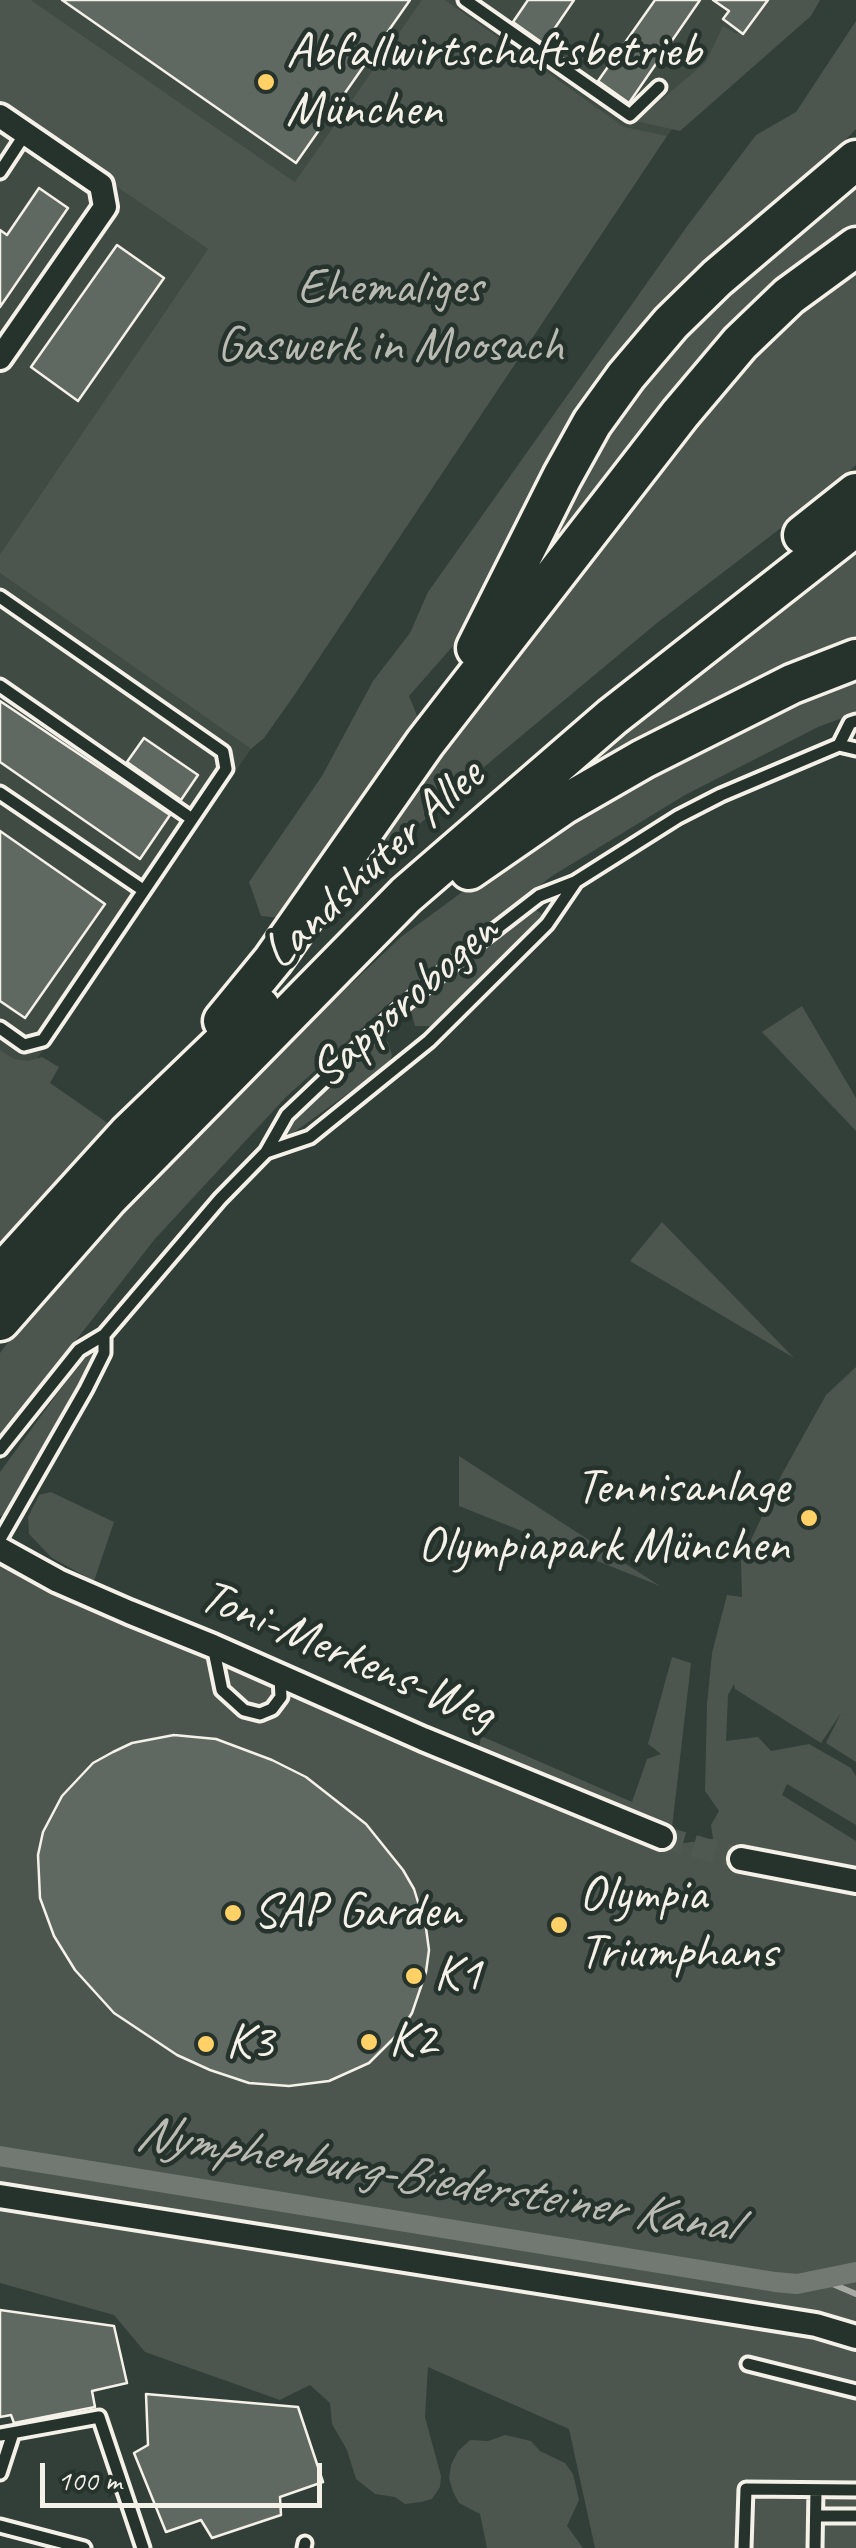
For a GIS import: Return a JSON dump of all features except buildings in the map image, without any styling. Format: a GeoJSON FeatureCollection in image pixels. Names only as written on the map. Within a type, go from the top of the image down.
{"type":"FeatureCollection","features":[{"type":"Feature","properties":{"kind":"highway"},"geometry":{"type":"LineString","coordinates":[[425,743],[592,423],[671,323],[717,278],[856,160]]}},
{"type":"Feature","properties":{"kind":"highway","name":"Landshuter Allee"},"geometry":{"type":"LineString","coordinates":[[0,1275],[128,1134],[273,960],[425,743],[680,414],[740,343],[789,296],[856,247]]}},
{"type":"Feature","properties":{"kind":"highway","name":"Landshuter Allee"},"geometry":{"type":"LineString","coordinates":[[128,1134],[424,847],[596,698],[856,494]]}},
{"type":"Feature","properties":{"kind":"highway","name":"Landshuter Allee"},"geometry":{"type":"LineString","coordinates":[[0,1321],[108,1198],[406,895],[612,717],[856,526]]}},
{"type":"Feature","properties":{"kind":"highway"},"geometry":{"type":"LineString","coordinates":[[308,993],[563,805],[718,720],[792,684],[856,659]]}},
{"type":"Feature","properties":{"kind":"street"},"geometry":{"type":"LineString","coordinates":[[0,116],[100,185],[104,208],[0,358]]}},
{"type":"Feature","properties":{"kind":"street","name":"Toni-Merkens-Weg"},"geometry":{"type":"LineString","coordinates":[[0,1548],[58,1581],[423,1739],[662,1837]]}},
{"type":"Feature","properties":{"kind":"street"},"geometry":{"type":"LineString","coordinates":[[741,1859],[856,1881]]}},
{"type":"Feature","properties":{"kind":"street"},"geometry":{"type":"LineString","coordinates":[[0,2196],[796,2322],[856,2337]]}},
{"type":"Feature","properties":{"kind":"lane"},"geometry":{"type":"LineString","coordinates":[[470,2],[630,116],[659,87]]}},
{"type":"Feature","properties":{"kind":"lane"},"geometry":{"type":"LineString","coordinates":[[0,172],[26,134]]}},
{"type":"Feature","properties":{"kind":"lane"},"geometry":{"type":"LineString","coordinates":[[0,597],[222,752],[226,769],[43,1040],[24,1045],[0,1028]]}},
{"type":"Feature","properties":{"kind":"lane"},"geometry":{"type":"LineString","coordinates":[[0,686],[192,819]]}},
{"type":"Feature","properties":{"kind":"lane"},"geometry":{"type":"LineString","coordinates":[[856,721],[850,724],[839,745],[856,749]]}},
{"type":"Feature","properties":{"kind":"lane","name":"Sapporobogen"},"geometry":{"type":"LineString","coordinates":[[0,1450],[79,1350],[104,1335],[266,1152],[287,1115],[400,1008],[539,896],[576,882],[678,817],[839,745]]}},
{"type":"Feature","properties":{"kind":"lane"},"geometry":{"type":"LineString","coordinates":[[0,793],[143,890]]}},
{"type":"Feature","properties":{"kind":"lane","name":"Sapporobogen"},"geometry":{"type":"LineString","coordinates":[[266,1152],[310,1137],[428,1041],[547,924],[576,882]]}},
{"type":"Feature","properties":{"kind":"lane","name":"Sapporobogen"},"geometry":{"type":"LineString","coordinates":[[0,1540],[86,1389],[104,1353],[104,1335]]}},
{"type":"Feature","properties":{"kind":"lane"},"geometry":{"type":"LineString","coordinates":[[213,1646],[222,1690],[236,1705],[253,1714],[267,1712],[277,1705],[283,1688],[278,1675]]}},
{"type":"Feature","properties":{"kind":"lane"},"geometry":{"type":"LineString","coordinates":[[748,2364],[856,2391]]}},
{"type":"Feature","properties":{"kind":"lane"},"geometry":{"type":"LineString","coordinates":[[0,2472],[6,2434],[100,2418],[143,2548]]}},
{"type":"Feature","properties":{"kind":"lane"},"geometry":{"type":"LineString","coordinates":[[744,2548],[746,2490],[856,2490]]}},
{"type":"Feature","properties":{"kind":"lane"},"geometry":{"type":"LineString","coordinates":[[815,2548],[816,2490]]}},
{"type":"Feature","properties":{"kind":"lane"},"geometry":{"type":"LineString","coordinates":[[816,2516],[856,2516]]}},
{"type":"Feature","properties":{"kind":"lane"},"geometry":{"type":"LineString","coordinates":[[0,2526],[84,2548]]}},
{"type":"Feature","properties":{"kind":"shaded area"},"geometry":{"type":"Polygon","coordinates":[[[31,0],[773,0],[667,136],[295,182],[31,0]]]}},
{"type":"Feature","properties":{"kind":"shaded area"},"geometry":{"type":"Polygon","coordinates":[[[0,107],[208,249],[0,554],[0,107]]]}},
{"type":"Feature","properties":{"kind":"shaded area"},"geometry":{"type":"Polygon","coordinates":[[[0,573],[251,749],[29,1070],[0,1051],[0,573]]]}},
{"type":"Feature","properties":{"kind":"green space","name":"Ehemaliges Gaswerk in Moosach"},"geometry":{"type":"Polygon","coordinates":[[[0,0],[31,0],[295,182],[422,0],[445,0],[624,127],[667,136],[293,697],[264,738],[251,749],[0,573],[0,554],[208,249],[0,107],[0,0]]]}},
{"type":"Feature","properties":{"kind":"green space"},"geometry":{"type":"Polygon","coordinates":[[[759,0],[820,0],[811,16],[680,131],[636,121],[706,62],[723,26],[737,34],[759,0]]]}},
{"type":"Feature","properties":{"kind":"green space"},"geometry":{"type":"Polygon","coordinates":[[[856,21],[856,129],[799,189],[704,264],[616,355],[542,473],[467,630],[409,696],[418,718],[282,918],[261,916],[249,882],[322,776],[373,681],[410,633],[428,592],[688,225],[756,135],[796,112],[856,21]]]}},
{"type":"Feature","properties":{"kind":"green space"},"geometry":{"type":"Polygon","coordinates":[[[856,174],[856,229],[491,645],[574,477],[681,328],[856,174]]]}},
{"type":"Feature","properties":{"kind":"green space"},"geometry":{"type":"Polygon","coordinates":[[[856,268],[856,465],[484,767],[324,913],[347,875],[725,384],[795,314],[856,268]]]}},
{"type":"Feature","properties":{"kind":"green space"},"geometry":{"type":"Polygon","coordinates":[[[856,552],[856,649],[542,802],[608,747],[856,552]]]}},
{"type":"Feature","properties":{"kind":"green space"},"geometry":{"type":"Polygon","coordinates":[[[856,671],[856,713],[818,727],[685,795],[552,876],[387,1005],[286,1097],[154,1240],[0,1438],[0,1353],[6,1345],[214,1113],[401,937],[533,840],[721,730],[856,671]]]}},
{"type":"Feature","properties":{"kind":"green space"},"geometry":{"type":"Polygon","coordinates":[[[535,909],[543,915],[431,1026],[415,1026],[411,1011],[535,909]]]}},
{"type":"Feature","properties":{"kind":"green space"},"geometry":{"type":"Polygon","coordinates":[[[802,1006],[856,1098],[856,1131],[762,1032],[802,1006]]]}},
{"type":"Feature","properties":{"kind":"green space"},"geometry":{"type":"Polygon","coordinates":[[[377,1040],[388,1042],[392,1055],[389,1064],[286,1138],[280,1134],[377,1040]]]}},
{"type":"Feature","properties":{"kind":"green space"},"geometry":{"type":"Polygon","coordinates":[[[0,1050],[14,1059],[42,1057],[59,1067],[50,1083],[109,1124],[0,1245],[0,1050]]]}},
{"type":"Feature","properties":{"kind":"green space"},"geometry":{"type":"Polygon","coordinates":[[[662,1222],[794,1358],[630,1261],[662,1222]]]}},
{"type":"Feature","properties":{"kind":"green space"},"geometry":{"type":"Polygon","coordinates":[[[96,1347],[93,1359],[5,1515],[0,1516],[0,1472],[81,1361],[96,1347]]]}},
{"type":"Feature","properties":{"kind":"green space"},"geometry":{"type":"Polygon","coordinates":[[[856,1367],[856,1762],[826,1743],[841,1713],[821,1743],[735,1689],[734,1684],[728,1695],[726,1741],[758,1737],[771,1751],[809,1744],[851,1768],[856,1776],[856,1825],[787,1784],[782,1795],[856,1841],[856,2548],[595,2548],[569,2429],[428,2367],[425,2417],[441,2476],[440,2487],[432,2499],[405,2504],[395,2497],[375,2494],[356,2479],[347,2450],[332,2424],[330,2403],[310,2385],[280,2400],[145,2352],[114,2315],[0,2283],[0,1567],[661,1846],[665,1825],[479,1749],[481,1736],[632,1802],[647,1759],[661,1754],[648,1744],[672,1657],[691,1663],[670,1845],[713,1839],[711,1825],[719,1811],[705,1791],[707,1704],[712,1653],[727,1595],[742,1597],[741,1561],[782,1474],[826,1395],[856,1367]]]}},
{"type":"Feature","properties":{"kind":"green space"},"geometry":{"type":"Polygon","coordinates":[[[459,1456],[660,1586],[459,1506],[459,1456]]]}},
{"type":"Feature","properties":{"kind":"green space"},"geometry":{"type":"Polygon","coordinates":[[[51,1492],[114,1522],[94,1581],[52,1558],[29,1534],[28,1517],[39,1495],[51,1492]]]}},
{"type":"Feature","properties":{"kind":"green space"},"geometry":{"type":"Polygon","coordinates":[[[505,2435],[531,2441],[540,2451],[565,2463],[573,2474],[579,2500],[567,2526],[583,2548],[487,2548],[480,2514],[459,2503],[453,2492],[451,2465],[470,2440],[488,2441],[505,2435]]]}},
{"type":"Feature","properties":{"kind":"waterway","name":"Nymphenburg-Biedersteiner Kanal"},"geometry":{"type":"LineString","coordinates":[[0,2156],[775,2282],[797,2284],[856,2272]]}},
{"type":"Feature","properties":{"kind":"waterway"},"geometry":{"type":"LineString","coordinates":[[821,2279],[856,2294]]}},
{"type":"Feature","properties":{"kind":"tunnel"},"geometry":{"type":"LineString","coordinates":[[662,1837],[741,1859]]}},
{"type":"Feature","properties":{"kind":"place","name":"Abfallwirtschaftsbetrieb München"},"geometry":{"type":"Point","coordinates":[266,82]}},
{"type":"Feature","properties":{"kind":"place","name":"Tennisanlage Olympiapark München"},"geometry":{"type":"Point","coordinates":[809,1518]}},
{"type":"Feature","properties":{"kind":"place","name":"SAP Garden"},"geometry":{"type":"Point","coordinates":[233,1913]}},
{"type":"Feature","properties":{"kind":"place","name":"Olympia Triumphans"},"geometry":{"type":"Point","coordinates":[559,1925]}},
{"type":"Feature","properties":{"kind":"place","name":"K1"},"geometry":{"type":"Point","coordinates":[414,1976]}},
{"type":"Feature","properties":{"kind":"place","name":"K2"},"geometry":{"type":"Point","coordinates":[369,2042]}},
{"type":"Feature","properties":{"kind":"place","name":"K3"},"geometry":{"type":"Point","coordinates":[206,2044]}}]}
